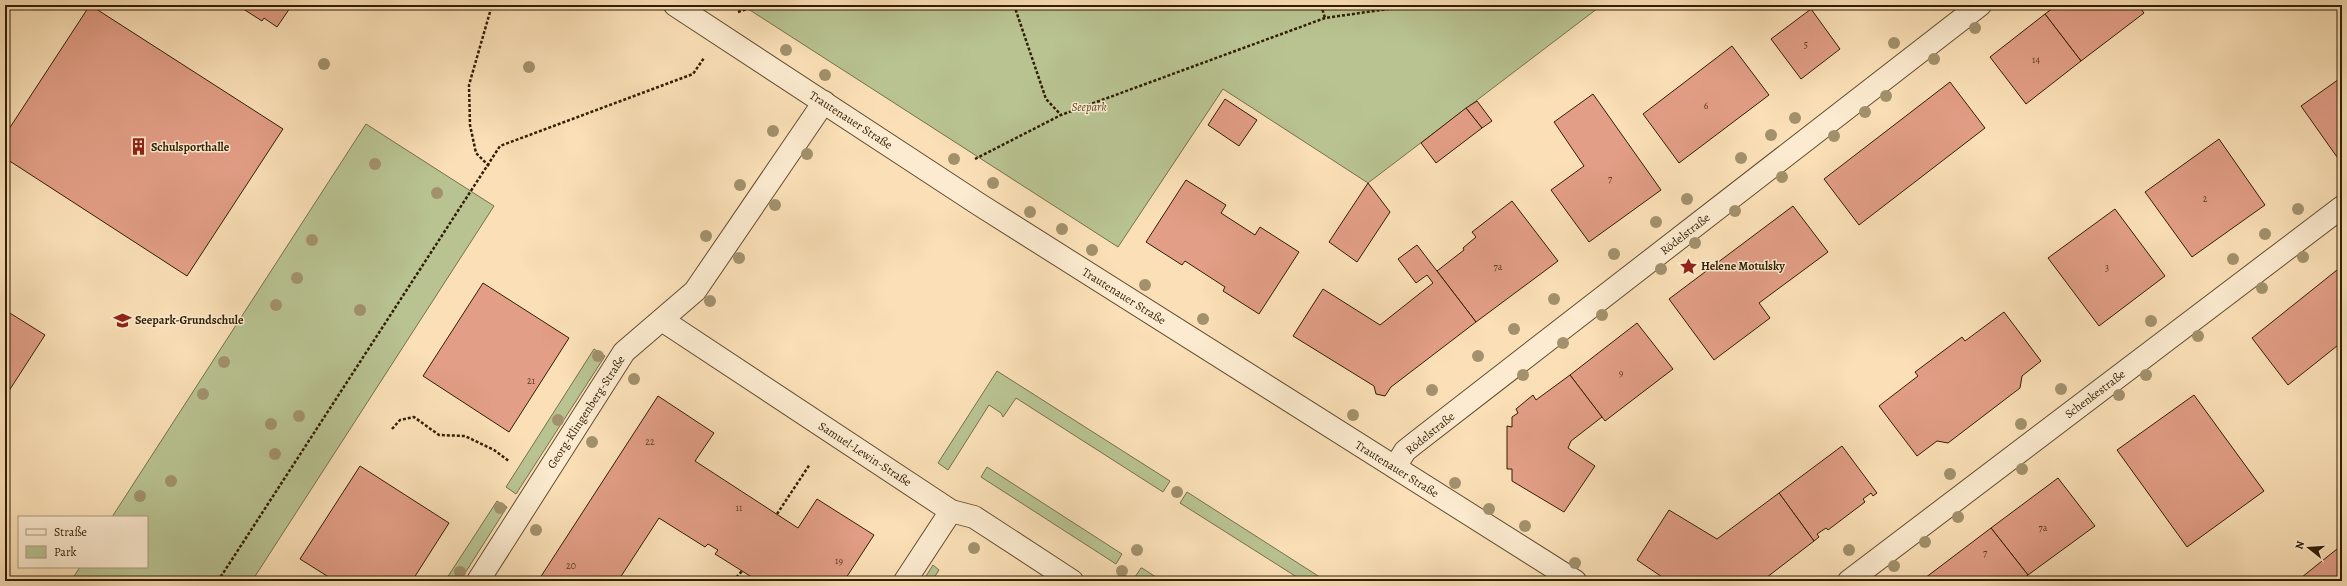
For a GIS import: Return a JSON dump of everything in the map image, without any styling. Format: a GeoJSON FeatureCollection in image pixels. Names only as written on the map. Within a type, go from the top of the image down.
{"type":"FeatureCollection","features":[{"type":"Feature","properties":{"kind":"street","name":"Trautenauer Straße"},"geometry":{"type":"LineString","coordinates":[[676,5],[980,205],[1575,581]]}},
{"type":"Feature","properties":{"kind":"street","name":"Rödelstraße"},"geometry":{"type":"LineString","coordinates":[[1395,467],[1405,451],[1415,443],[1980,5]]}},
{"type":"Feature","properties":{"kind":"street","name":"Georg-Klingenberg-Straße"},"geometry":{"type":"LineString","coordinates":[[478,581],[624,352],[695,291],[824,102]]}},
{"type":"Feature","properties":{"kind":"street","name":"Schenkestraße"},"geometry":{"type":"LineString","coordinates":[[1849,581],[2342,207]]}},
{"type":"Feature","properties":{"kind":"street","name":"Samuel-Lewin-Straße"},"geometry":{"type":"LineString","coordinates":[[662,320],[951,511],[974,517],[1072,581]]}},
{"type":"Feature","properties":{"kind":"street"},"geometry":{"type":"LineString","coordinates":[[905,581],[951,511]]}},
{"type":"Feature","properties":{"kind":"path"},"geometry":{"type":"LineString","coordinates":[[489,166],[476,153],[470,124],[470,85],[492,5]]}},
{"type":"Feature","properties":{"kind":"path"},"geometry":{"type":"LineString","coordinates":[[736,14],[740,10],[758,5]]}},
{"type":"Feature","properties":{"kind":"path"},"geometry":{"type":"LineString","coordinates":[[1014,5],[1046,99],[1061,115]]}},
{"type":"Feature","properties":{"kind":"path"},"geometry":{"type":"LineString","coordinates":[[1320,5],[1325,18]]}},
{"type":"Feature","properties":{"kind":"path"},"geometry":{"type":"LineString","coordinates":[[975,159],[1061,115],[1325,18],[1416,5]]}},
{"type":"Feature","properties":{"kind":"path"},"geometry":{"type":"LineString","coordinates":[[218,581],[489,166],[500,146],[693,74],[706,54]]}},
{"type":"Feature","properties":{"kind":"path"},"geometry":{"type":"LineString","coordinates":[[392,429],[400,420],[414,417],[439,434],[465,436],[494,450],[509,461]]}},
{"type":"Feature","properties":{"kind":"path"},"geometry":{"type":"LineString","coordinates":[[777,514],[810,464]]}},
{"type":"Feature","properties":{"kind":"path"},"geometry":{"type":"LineString","coordinates":[[733,581],[742,571]]}},
{"type":"Feature","properties":{"kind":"green space","name":"Seepark"},"geometry":{"type":"Polygon","coordinates":[[[742,5],[1602,5],[1368,183],[1223,89],[1118,247],[742,5]]]}},
{"type":"Feature","properties":{"kind":"green space"},"geometry":{"type":"Polygon","coordinates":[[[366,124],[494,206],[252,581],[71,581],[79,568],[148,568],[148,516],[113,516],[366,124]]]}},
{"type":"Feature","properties":{"kind":"green space"},"geometry":{"type":"Polygon","coordinates":[[[594,349],[605,356],[516,494],[506,487],[594,349]]]}},
{"type":"Feature","properties":{"kind":"green space"},"geometry":{"type":"Polygon","coordinates":[[[997,371],[1170,481],[1163,492],[1016,398],[1003,417],[1001,413],[989,405],[948,470],[938,463],[997,371]]]}},
{"type":"Feature","properties":{"kind":"green space"},"geometry":{"type":"Polygon","coordinates":[[[987,467],[1122,554],[1116,564],[981,477],[987,467]]]}},
{"type":"Feature","properties":{"kind":"green space"},"geometry":{"type":"Polygon","coordinates":[[[1187,492],[1326,581],[1303,581],[1180,503],[1187,492]]]}},
{"type":"Feature","properties":{"kind":"green space"},"geometry":{"type":"Polygon","coordinates":[[[497,501],[507,507],[460,581],[445,581],[497,501]]]}},
{"type":"Feature","properties":{"kind":"green space"},"geometry":{"type":"Polygon","coordinates":[[[933,565],[939,570],[932,581],[923,581],[933,565]]]}},
{"type":"Feature","properties":{"kind":"green space"},"geometry":{"type":"Polygon","coordinates":[[[1141,568],[1162,581],[1140,581],[1135,577],[1141,568]]]}},
{"type":"Feature","properties":{"kind":"building","name":"Schulsporthalle"},"geometry":{"type":"Polygon","coordinates":[[[90,5],[283,129],[187,276],[5,158],[5,135],[90,5]]]}},
{"type":"Feature","properties":{"kind":"building"},"geometry":{"type":"Polygon","coordinates":[[[237,5],[292,5],[277,27],[264,18],[262,21],[237,5]]]}},
{"type":"Feature","properties":{"kind":"building"},"geometry":{"type":"Polygon","coordinates":[[[2057,5],[2138,5],[2144,13],[2081,61],[2045,14],[2057,5]]]}},
{"type":"Feature","properties":{"kind":"building"},"geometry":{"type":"Polygon","coordinates":[[[1811,9],[1840,49],[1801,79],[1771,39],[1811,9]]]}},
{"type":"Feature","properties":{"kind":"building"},"geometry":{"type":"Polygon","coordinates":[[[2045,14],[2081,61],[2026,104],[1990,57],[2045,14]]]}},
{"type":"Feature","properties":{"kind":"building"},"geometry":{"type":"Polygon","coordinates":[[[1732,46],[1769,95],[1679,163],[1643,114],[1732,46]]]}},
{"type":"Feature","properties":{"kind":"building"},"geometry":{"type":"Polygon","coordinates":[[[2342,77],[2342,153],[2337,157],[2301,106],[2342,77]]]}},
{"type":"Feature","properties":{"kind":"building"},"geometry":{"type":"Polygon","coordinates":[[[1950,82],[1985,128],[1859,225],[1824,179],[1950,82]]]}},
{"type":"Feature","properties":{"kind":"building"},"geometry":{"type":"Polygon","coordinates":[[[1593,94],[1661,190],[1589,242],[1551,190],[1584,166],[1554,122],[1593,94]]]}},
{"type":"Feature","properties":{"kind":"building"},"geometry":{"type":"Polygon","coordinates":[[[1225,99],[1257,120],[1239,146],[1208,125],[1225,99]]]}},
{"type":"Feature","properties":{"kind":"building"},"geometry":{"type":"Polygon","coordinates":[[[1477,101],[1492,121],[1482,128],[1466,108],[1477,101]]]}},
{"type":"Feature","properties":{"kind":"building"},"geometry":{"type":"Polygon","coordinates":[[[1466,108],[1482,128],[1436,163],[1421,143],[1466,108]]]}},
{"type":"Feature","properties":{"kind":"building"},"geometry":{"type":"Polygon","coordinates":[[[2219,139],[2265,205],[2192,257],[2145,192],[2219,139]]]}},
{"type":"Feature","properties":{"kind":"building"},"geometry":{"type":"Polygon","coordinates":[[[1186,180],[1226,205],[1221,213],[1255,235],[1260,227],[1299,252],[1259,314],[1223,291],[1225,287],[1185,261],[1182,265],[1146,242],[1186,180]]]}},
{"type":"Feature","properties":{"kind":"building"},"geometry":{"type":"Polygon","coordinates":[[[1368,183],[1390,212],[1357,262],[1329,242],[1368,183]]]}},
{"type":"Feature","properties":{"kind":"building"},"geometry":{"type":"Polygon","coordinates":[[[1512,201],[1558,261],[1476,322],[1437,271],[1464,250],[1463,248],[1476,237],[1472,232],[1512,201]]]}},
{"type":"Feature","properties":{"kind":"building"},"geometry":{"type":"Polygon","coordinates":[[[1793,206],[1828,252],[1759,303],[1770,318],[1714,360],[1669,299],[1793,206]]]}},
{"type":"Feature","properties":{"kind":"building"},"geometry":{"type":"Polygon","coordinates":[[[2115,209],[2165,276],[2099,326],[2048,258],[2115,209]]]}},
{"type":"Feature","properties":{"kind":"building"},"geometry":{"type":"Polygon","coordinates":[[[1417,245],[1476,322],[1391,387],[1385,396],[1376,394],[1374,386],[1293,336],[1323,289],[1380,325],[1433,283],[1427,275],[1416,283],[1398,259],[1417,245]]]}},
{"type":"Feature","properties":{"kind":"building"},"geometry":{"type":"Polygon","coordinates":[[[2342,266],[2342,342],[2288,385],[2252,338],[2342,266]]]}},
{"type":"Feature","properties":{"kind":"building"},"geometry":{"type":"Polygon","coordinates":[[[483,283],[569,338],[509,432],[423,376],[483,283]]]}},
{"type":"Feature","properties":{"kind":"building"},"geometry":{"type":"Polygon","coordinates":[[[5,310],[45,335],[5,397],[5,310]]]}},
{"type":"Feature","properties":{"kind":"building"},"geometry":{"type":"Polygon","coordinates":[[[2004,312],[2041,361],[2022,376],[2020,388],[1948,443],[1937,441],[1917,456],[1879,406],[1918,376],[1915,372],[1962,337],[1965,341],[2004,312]]]}},
{"type":"Feature","properties":{"kind":"building"},"geometry":{"type":"Polygon","coordinates":[[[1637,323],[1673,369],[1605,421],[1570,375],[1637,323]]]}},
{"type":"Feature","properties":{"kind":"building"},"geometry":{"type":"Polygon","coordinates":[[[1570,375],[1602,417],[1571,441],[1568,448],[1595,466],[1564,512],[1512,481],[1512,469],[1507,469],[1507,426],[1512,427],[1512,417],[1518,413],[1516,409],[1533,395],[1536,400],[1570,375]]]}},
{"type":"Feature","properties":{"kind":"building"},"geometry":{"type":"Polygon","coordinates":[[[2194,395],[2264,491],[2187,547],[2117,450],[2194,395]]]}},
{"type":"Feature","properties":{"kind":"building"},"geometry":{"type":"Polygon","coordinates":[[[658,396],[714,433],[695,461],[798,528],[817,499],[874,535],[844,581],[758,581],[715,554],[718,550],[708,544],[705,547],[659,518],[618,581],[538,581],[658,396]]]}},
{"type":"Feature","properties":{"kind":"building"},"geometry":{"type":"Polygon","coordinates":[[[1842,446],[1877,493],[1873,496],[1871,493],[1863,499],[1865,502],[1828,530],[1826,528],[1817,534],[1819,537],[1814,541],[1779,493],[1842,446]]]}},
{"type":"Feature","properties":{"kind":"building"},"geometry":{"type":"Polygon","coordinates":[[[360,466],[449,523],[412,581],[335,581],[300,559],[360,466]]]}},
{"type":"Feature","properties":{"kind":"building"},"geometry":{"type":"Polygon","coordinates":[[[2058,478],[2095,526],[2028,575],[1991,528],[2058,478]]]}},
{"type":"Feature","properties":{"kind":"building"},"geometry":{"type":"Polygon","coordinates":[[[1779,493],[1814,541],[1762,581],[1668,581],[1637,560],[1669,510],[1717,539],[1779,493]]]}},
{"type":"Feature","properties":{"kind":"building"},"geometry":{"type":"Polygon","coordinates":[[[1991,528],[2028,575],[2021,581],[1927,581],[1925,578],[1991,528]]]}},
{"type":"Feature","properties":{"kind":"building"},"geometry":{"type":"Polygon","coordinates":[[[2342,545],[2342,581],[2305,581],[2302,577],[2342,545]]]}},
{"type":"Feature","properties":{"kind":"place","name":"Schulsporthalle"},"geometry":{"type":"Point","coordinates":[138,147]}},
{"type":"Feature","properties":{"kind":"place","name":"Helene Motulsky"},"geometry":{"type":"Point","coordinates":[1688,266]}},
{"type":"Feature","properties":{"kind":"place","name":"Seepark-Grundschule"},"geometry":{"type":"Point","coordinates":[122,320]}}]}
